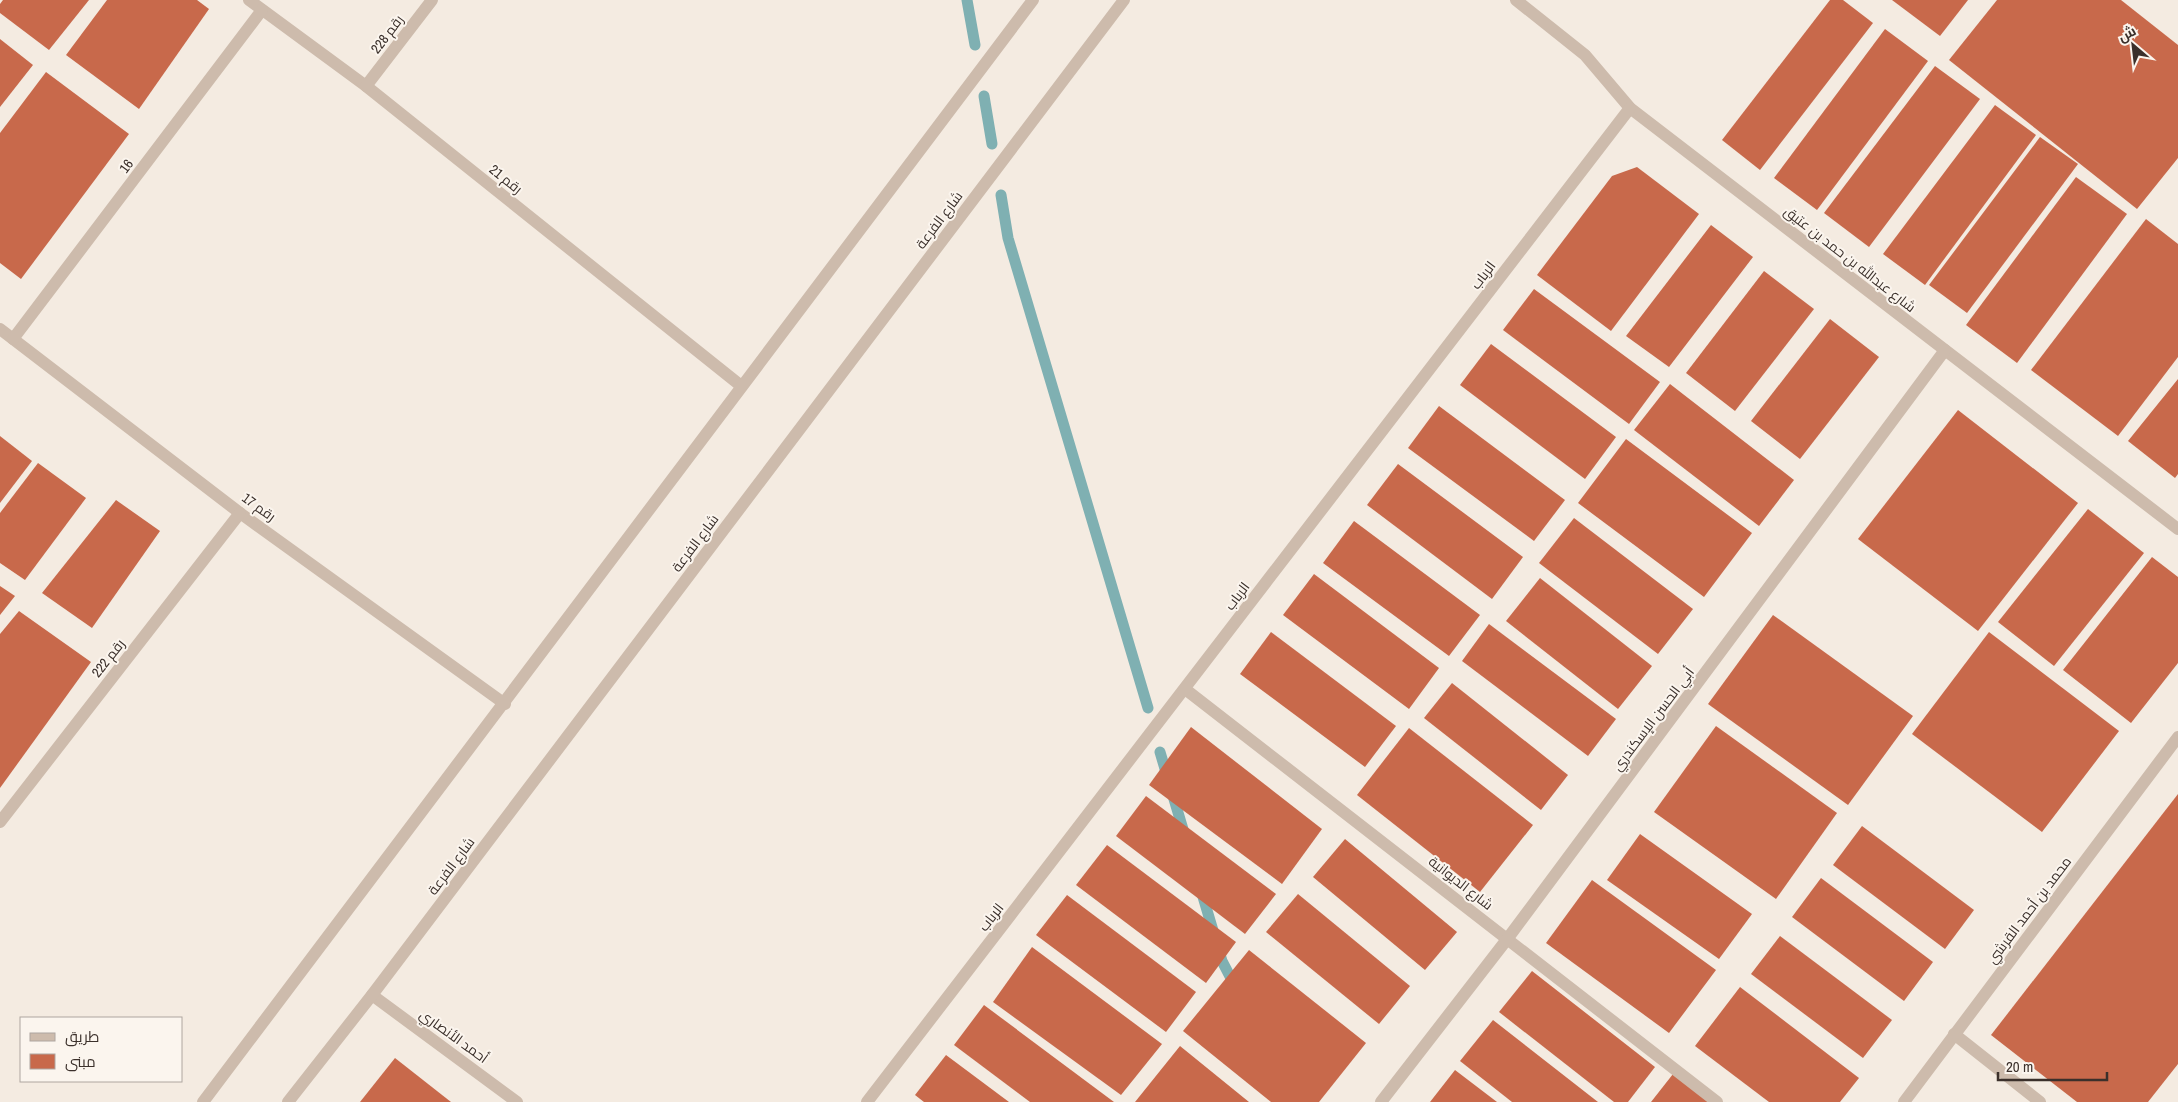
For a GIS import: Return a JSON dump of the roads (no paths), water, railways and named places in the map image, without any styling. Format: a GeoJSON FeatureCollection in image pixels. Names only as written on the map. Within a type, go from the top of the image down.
{"type":"FeatureCollection","features":[{"type":"Feature","properties":{"kind":"street","name":"رقم 21"},"geometry":{"type":"LineString","coordinates":[[249,0],[366,86],[740,385]]}},
{"type":"Feature","properties":{"kind":"street","name":"رقم 228"},"geometry":{"type":"LineString","coordinates":[[366,86],[432,0]]}},
{"type":"Feature","properties":{"kind":"street"},"geometry":{"type":"LineString","coordinates":[[203,1102],[505,704],[740,385],[1033,0]]}},
{"type":"Feature","properties":{"kind":"street","name":"شارع الفرعة"},"geometry":{"type":"LineString","coordinates":[[288,1102],[372,995],[1124,0]]}},
{"type":"Feature","properties":{"kind":"street","name":"شارع عبدالله بن حمد بن عتيق"},"geometry":{"type":"LineString","coordinates":[[1516,0],[1586,55],[1630,108],[2178,529]]}},
{"type":"Feature","properties":{"kind":"street","name":"16"},"geometry":{"type":"LineString","coordinates":[[13,339],[262,10]]}},
{"type":"Feature","properties":{"kind":"street","name":"الرباب"},"geometry":{"type":"LineString","coordinates":[[867,1102],[1630,108]]}},
{"type":"Feature","properties":{"kind":"street","name":"رقم 17"},"geometry":{"type":"LineString","coordinates":[[0,329],[240,512],[505,704]]}},
{"type":"Feature","properties":{"kind":"street","name":"أبي الحسن الإسكندري"},"geometry":{"type":"LineString","coordinates":[[1381,1102],[1508,938],[1944,350]]}},
{"type":"Feature","properties":{"kind":"street","name":"رقم 222"},"geometry":{"type":"LineString","coordinates":[[0,822],[240,512]]}},
{"type":"Feature","properties":{"kind":"street","name":"شارع الديوانية"},"geometry":{"type":"LineString","coordinates":[[1185,689],[1717,1102]]}},
{"type":"Feature","properties":{"kind":"street","name":"محمد بن أحمد القرشي"},"geometry":{"type":"LineString","coordinates":[[1904,1102],[2178,737]]}},
{"type":"Feature","properties":{"kind":"street","name":"أحمد الأنصاري"},"geometry":{"type":"LineString","coordinates":[[372,995],[517,1102]]}},
{"type":"Feature","properties":{"kind":"street"},"geometry":{"type":"LineString","coordinates":[[1954,1034],[2040,1102]]}},
{"type":"Feature","properties":{"kind":"waterway"},"geometry":{"type":"LineString","coordinates":[[967,0],[975,45]]}},
{"type":"Feature","properties":{"kind":"waterway"},"geometry":{"type":"LineString","coordinates":[[984,96],[992,144]]}},
{"type":"Feature","properties":{"kind":"waterway"},"geometry":{"type":"LineString","coordinates":[[1001,195],[1008,238],[1148,708]]}},
{"type":"Feature","properties":{"kind":"waterway"},"geometry":{"type":"LineString","coordinates":[[1160,752],[1185,836]]}},
{"type":"Feature","properties":{"kind":"waterway"},"geometry":{"type":"LineString","coordinates":[[1201,890],[1222,961],[1236,988]]}}]}
